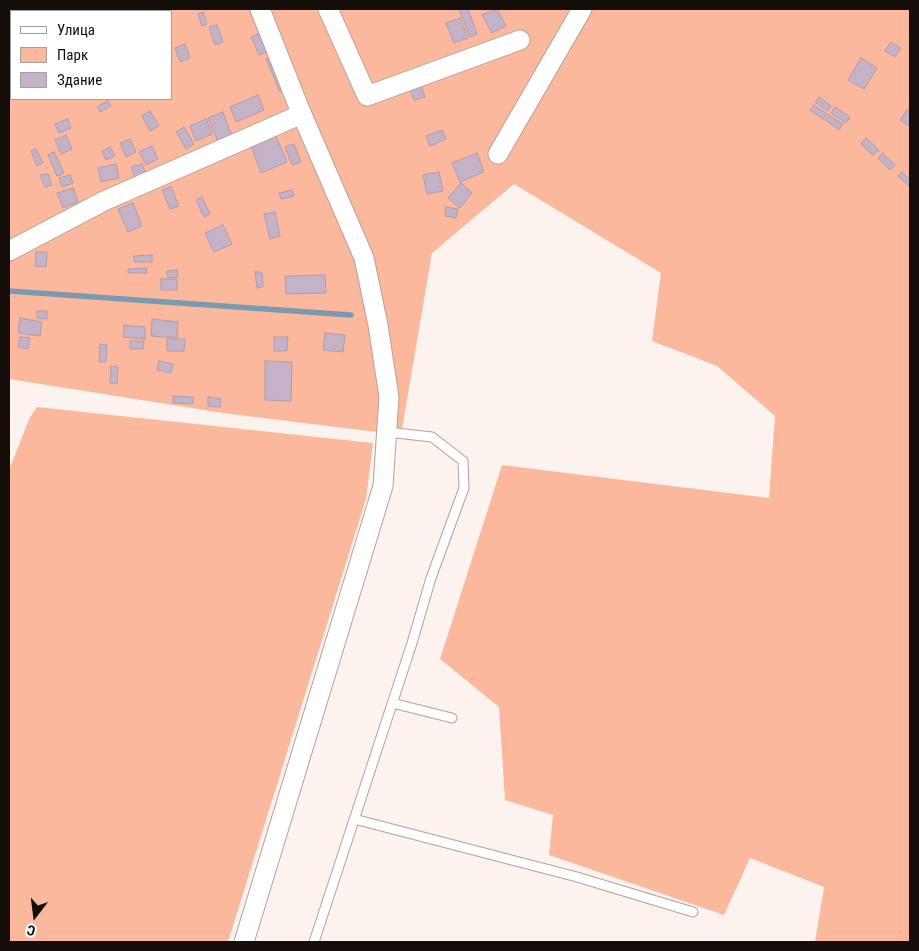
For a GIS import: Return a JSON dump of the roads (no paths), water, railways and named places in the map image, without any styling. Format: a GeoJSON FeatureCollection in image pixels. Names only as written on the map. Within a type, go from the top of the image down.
{"type":"FeatureCollection","features":[{"type":"Feature","properties":{"kind":"street"},"geometry":{"type":"LineString","coordinates":[[244,942],[383,486],[389,398],[378,325],[364,258],[302,114],[260,9]]}},
{"type":"Feature","properties":{"kind":"street"},"geometry":{"type":"LineString","coordinates":[[328,9],[367,96],[520,40]]}},
{"type":"Feature","properties":{"kind":"street"},"geometry":{"type":"LineString","coordinates":[[498,154],[582,9]]}},
{"type":"Feature","properties":{"kind":"street"},"geometry":{"type":"LineString","coordinates":[[9,251],[104,201],[302,114]]}},
{"type":"Feature","properties":{"kind":"lane"},"geometry":{"type":"LineString","coordinates":[[318,941],[354,819],[431,578],[464,488],[464,461],[432,437],[387,432]]}},
{"type":"Feature","properties":{"kind":"lane"},"geometry":{"type":"LineString","coordinates":[[392,703],[452,718]]}},
{"type":"Feature","properties":{"kind":"lane"},"geometry":{"type":"LineString","coordinates":[[354,819],[577,877],[694,912]]}},
{"type":"Feature","properties":{"kind":"waterway"},"geometry":{"type":"LineString","coordinates":[[9,291],[351,315]]}}]}
